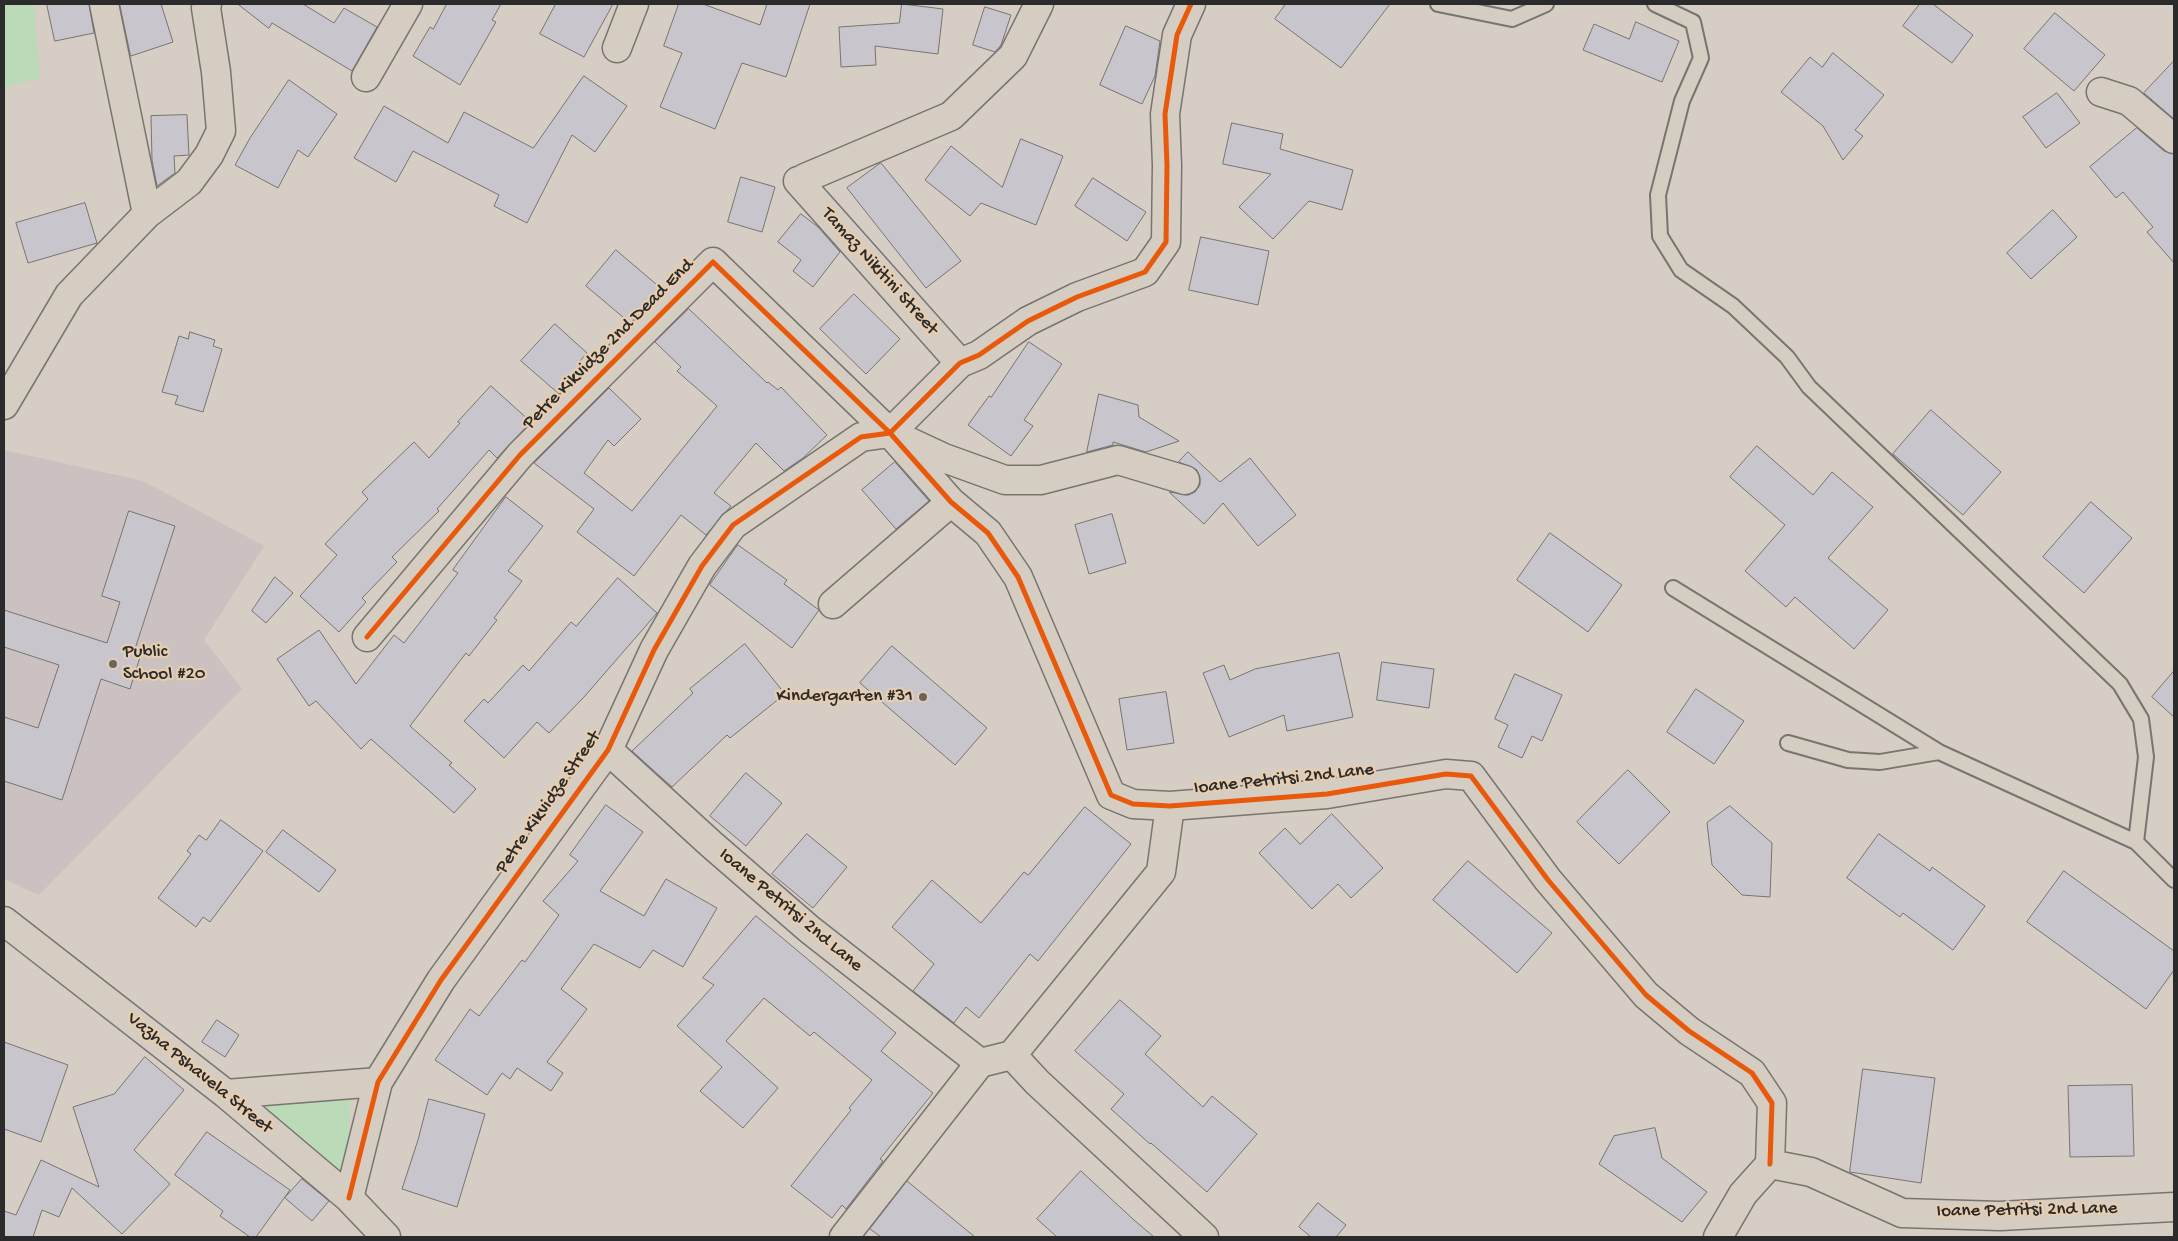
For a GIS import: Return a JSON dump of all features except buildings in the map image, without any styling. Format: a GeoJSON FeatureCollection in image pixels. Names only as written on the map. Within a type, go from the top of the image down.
{"type":"FeatureCollection","features":[{"type":"Feature","properties":{"kind":"street"},"geometry":{"type":"LineString","coordinates":[[104,4],[147,214]]}},
{"type":"Feature","properties":{"kind":"street"},"geometry":{"type":"LineString","coordinates":[[4,405],[69,295],[147,214],[189,182],[209,154],[221,131],[207,4]]}},
{"type":"Feature","properties":{"kind":"street"},"geometry":{"type":"LineString","coordinates":[[366,77],[408,4]]}},
{"type":"Feature","properties":{"kind":"street"},"geometry":{"type":"LineString","coordinates":[[617,48],[634,4]]}},
{"type":"Feature","properties":{"kind":"street","name":"Tamaz Nikitini Street"},"geometry":{"type":"LineString","coordinates":[[960,363],[802,180],[951,116],[1013,56],[1039,4]]}},
{"type":"Feature","properties":{"kind":"street"},"geometry":{"type":"LineString","coordinates":[[1184,480],[1118,460],[1041,480],[1005,480],[944,458],[890,433],[960,363],[979,355],[1028,321],[1069,300],[1145,272],[1166,242],[1167,165],[1165,114],[1177,35],[1191,4]]}},
{"type":"Feature","properties":{"kind":"street"},"geometry":{"type":"LineString","coordinates":[[2101,92],[2129,101],[2174,139]]}},
{"type":"Feature","properties":{"kind":"street","name":"Petre Kikvidze 2nd Dead End"},"geometry":{"type":"LineString","coordinates":[[367,637],[520,455],[713,262],[890,433]]}},
{"type":"Feature","properties":{"kind":"street","name":"Ioane Petritsi 2nd Lane"},"geometry":{"type":"LineString","coordinates":[[890,433],[952,502],[988,533],[1018,577],[1111,795],[1133,804],[1170,806],[1328,794],[1446,774],[1471,776],[1548,880],[1646,995],[1690,1031],[1752,1073],[1772,1103],[1770,1164],[1811,1172],[1902,1212],[2000,1216],[2174,1207]]}},
{"type":"Feature","properties":{"kind":"street","name":"Petre Kikvidze Street"},"geometry":{"type":"LineString","coordinates":[[349,1198],[378,1082],[441,980],[608,750],[654,650],[702,566],[733,526],[861,437],[890,433]]}},
{"type":"Feature","properties":{"kind":"street"},"geometry":{"type":"LineString","coordinates":[[833,604],[952,502]]}},
{"type":"Feature","properties":{"kind":"street","name":"Ioane Petritsi 2nd Lane"},"geometry":{"type":"LineString","coordinates":[[608,750],[711,844],[809,929],[980,1063]]}},
{"type":"Feature","properties":{"kind":"street","name":"Ioane Petritsi 2nd Lane"},"geometry":{"type":"LineString","coordinates":[[1012,1055],[1160,872],[1170,806]]}},
{"type":"Feature","properties":{"kind":"street","name":"Vazha Pshavela Street"},"geometry":{"type":"LineString","coordinates":[[4,921],[226,1094],[349,1198],[386,1237]]}},
{"type":"Feature","properties":{"kind":"street"},"geometry":{"type":"LineString","coordinates":[[844,1237],[980,1063],[1012,1055],[1037,1082],[1204,1237]]}},
{"type":"Feature","properties":{"kind":"street"},"geometry":{"type":"LineString","coordinates":[[226,1094],[378,1082]]}},
{"type":"Feature","properties":{"kind":"street"},"geometry":{"type":"LineString","coordinates":[[1718,1237],[1743,1194],[1770,1164]]}},
{"type":"Feature","properties":{"kind":"lane"},"geometry":{"type":"LineString","coordinates":[[1438,4],[1512,19],[1546,4]]}},
{"type":"Feature","properties":{"kind":"lane"},"geometry":{"type":"LineString","coordinates":[[1655,4],[1693,22],[1701,58],[1682,101],[1658,195],[1660,236],[1681,270],[1732,306],[1780,350],[1809,386],[2120,684],[2141,719],[2146,757],[2136,842]]}},
{"type":"Feature","properties":{"kind":"lane"},"geometry":{"type":"LineString","coordinates":[[1673,588],[1939,752],[2136,842],[2174,880]]}},
{"type":"Feature","properties":{"kind":"lane"},"geometry":{"type":"LineString","coordinates":[[1788,743],[1848,760],[1880,762],[1939,752]]}},
{"type":"Feature","properties":{"kind":"shaded area","name":"Public School #20"},"geometry":{"type":"Polygon","coordinates":[[[4,450],[143,481],[264,546],[204,640],[242,689],[39,895],[4,879],[4,450]]]}},
{"type":"Feature","properties":{"kind":"green space"},"geometry":{"type":"Polygon","coordinates":[[[4,4],[34,4],[40,78],[4,88],[4,4]]]}},
{"type":"Feature","properties":{"kind":"green space"},"geometry":{"type":"Polygon","coordinates":[[[351,1096],[346,1188],[256,1104],[351,1096]]]}},
{"type":"Feature","properties":{"kind":"cycle path"},"geometry":{"type":"LineString","coordinates":[[349,1198],[378,1082],[441,980],[608,750],[654,650],[702,566],[733,525],[861,437],[890,433],[960,363],[979,355],[1028,321],[1077,297],[1145,272],[1166,242],[1167,165],[1165,114],[1177,35],[1191,4]]}},
{"type":"Feature","properties":{"kind":"cycle path"},"geometry":{"type":"LineString","coordinates":[[367,637],[520,455],[713,262],[890,433],[951,502],[988,533],[1018,577],[1111,795],[1133,804],[1170,806],[1327,794],[1446,774],[1471,776],[1548,880],[1646,995],[1689,1031],[1752,1073],[1772,1103],[1770,1164]]}},
{"type":"Feature","properties":{"kind":"place","name":"Public School #20"},"geometry":{"type":"Point","coordinates":[113,664]}},
{"type":"Feature","properties":{"kind":"place","name":"Kindergarten #31"},"geometry":{"type":"Point","coordinates":[923,697]}}]}
